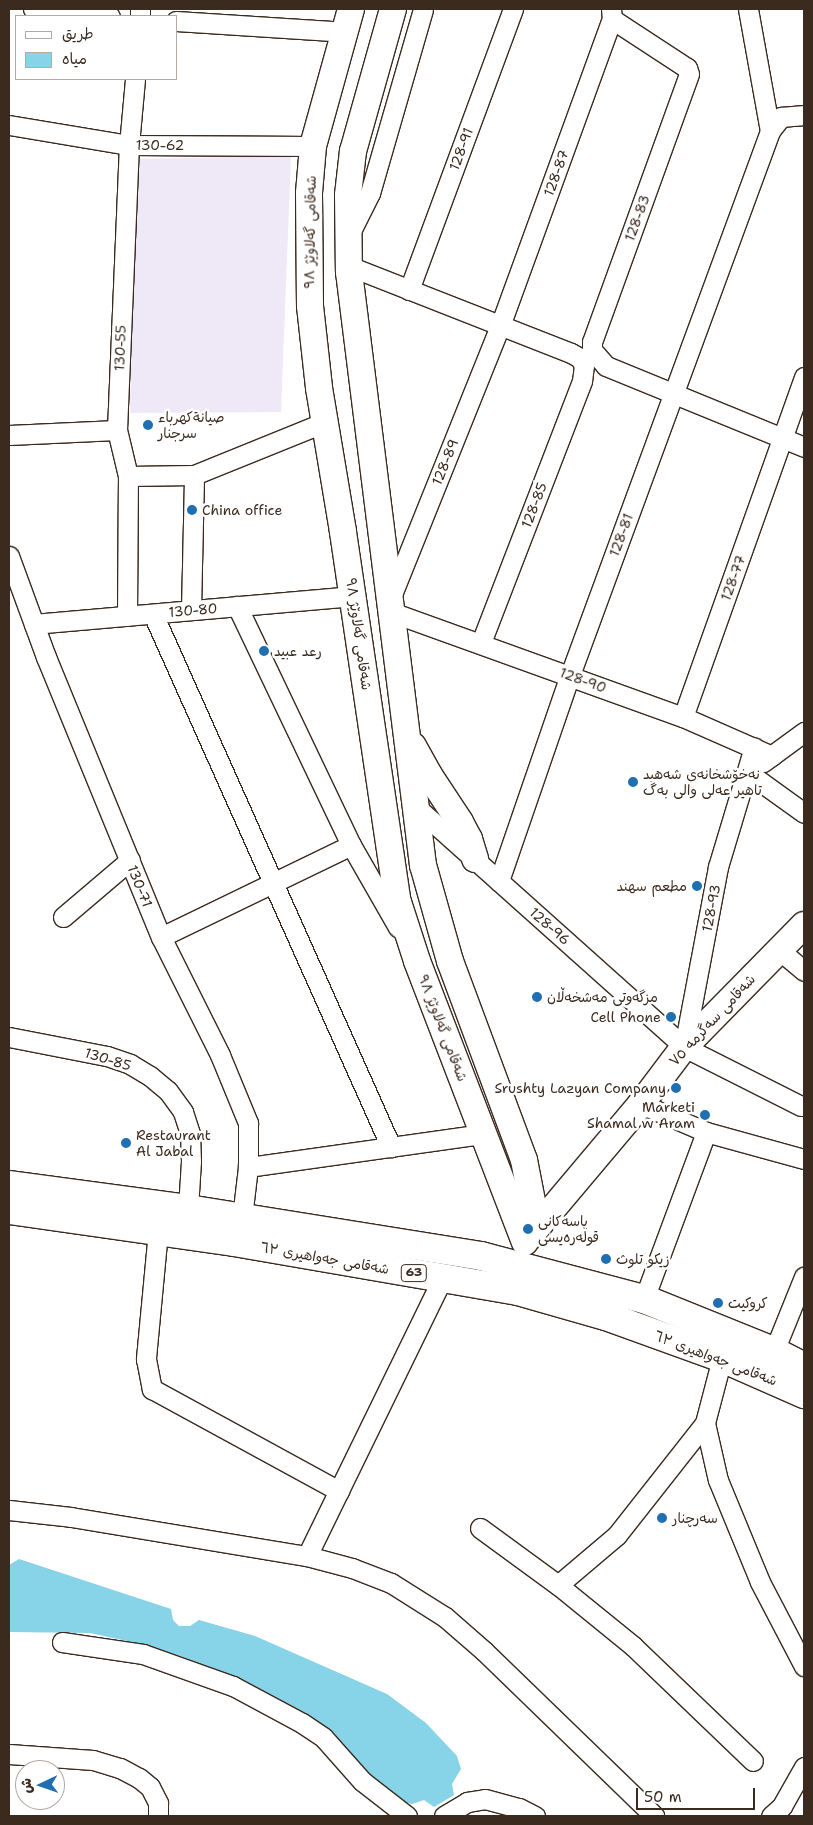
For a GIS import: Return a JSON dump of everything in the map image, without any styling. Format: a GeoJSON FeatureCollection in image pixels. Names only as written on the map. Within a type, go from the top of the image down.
{"type":"FeatureCollection","features":[{"type":"Feature","properties":{"kind":"main road","name":"شەقامی گەلاوێژ ٩٨"},"geometry":{"type":"LineString","coordinates":[[393,9],[353,151],[347,238],[349,266],[424,865],[435,912],[479,1041],[519,1146],[528,1177],[531,1234]]}},
{"type":"Feature","properties":{"kind":"main road","name":"شەقامی گەلاوێژ ٩٨"},"geometry":{"type":"LineString","coordinates":[[347,20],[313,146],[309,193],[308,270],[311,325],[397,899],[417,961],[483,1134],[531,1234]]}},
{"type":"Feature","properties":{"kind":"main road"},"geometry":{"type":"LineString","coordinates":[[406,730],[429,775],[460,822],[469,840],[474,859]]}},
{"type":"Feature","properties":{"kind":"main road"},"geometry":{"type":"LineString","coordinates":[[384,808],[416,807]]}},
{"type":"Feature","properties":{"kind":"main road","name":"شەقامی سەگرمە ٧٥"},"geometry":{"type":"LineString","coordinates":[[506,1276],[531,1234],[641,1104],[684,1047],[778,949],[804,925]]}},
{"type":"Feature","properties":{"kind":"main road"},"geometry":{"type":"LineString","coordinates":[[452,1052],[479,1041]]}},
{"type":"Feature","properties":{"kind":"main road","name":"شەقامی جەواهیری ٦٣"},"geometry":{"type":"LineString","coordinates":[[9,1185],[188,1209],[429,1246],[606,1316],[722,1358],[804,1367]]}},
{"type":"Feature","properties":{"kind":"main road","name":"شەقامی جەواهیری ٦٣"},"geometry":{"type":"LineString","coordinates":[[9,1210],[329,1258],[442,1279],[506,1276],[644,1299],[769,1364],[804,1394]]}},
{"type":"Feature","properties":{"kind":"street"},"geometry":{"type":"LineString","coordinates":[[33,9],[99,15]]}},
{"type":"Feature","properties":{"kind":"street"},"geometry":{"type":"LineString","coordinates":[[347,238],[370,193],[423,9]]}},
{"type":"Feature","properties":{"kind":"street","name":"128-91"},"geometry":{"type":"LineString","coordinates":[[409,290],[513,9]]}},
{"type":"Feature","properties":{"kind":"street"},"geometry":{"type":"LineString","coordinates":[[748,9],[770,130]]}},
{"type":"Feature","properties":{"kind":"street","name":"128-83"},"geometry":{"type":"LineString","coordinates":[[590,361],[592,342],[688,80],[686,68],[612,14]]}},
{"type":"Feature","properties":{"kind":"street","name":"128-87"},"geometry":{"type":"LineString","coordinates":[[500,326],[612,14]]}},
{"type":"Feature","properties":{"kind":"street"},"geometry":{"type":"LineString","coordinates":[[178,21],[347,20]]}},
{"type":"Feature","properties":{"kind":"street","name":"130-55"},"geometry":{"type":"LineString","coordinates":[[127,616],[128,476],[117,430],[128,145],[135,80]]}},
{"type":"Feature","properties":{"kind":"street"},"geometry":{"type":"LineString","coordinates":[[770,130],[781,117],[804,115]]}},
{"type":"Feature","properties":{"kind":"street","name":"130-62"},"geometry":{"type":"LineString","coordinates":[[9,125],[128,145],[313,146]]}},
{"type":"Feature","properties":{"kind":"street","name":"128-81"},"geometry":{"type":"LineString","coordinates":[[499,881],[570,675],[770,130]]}},
{"type":"Feature","properties":{"kind":"street"},"geometry":{"type":"LineString","coordinates":[[349,266],[580,358],[606,366],[804,447]]}},
{"type":"Feature","properties":{"kind":"street","name":"128-89"},"geometry":{"type":"LineString","coordinates":[[391,605],[500,326]]}},
{"type":"Feature","properties":{"kind":"street","name":"128-85"},"geometry":{"type":"LineString","coordinates":[[481,643],[590,361]]}},
{"type":"Feature","properties":{"kind":"street","name":"128-77"},"geometry":{"type":"LineString","coordinates":[[683,717],[804,377]]}},
{"type":"Feature","properties":{"kind":"street"},"geometry":{"type":"LineString","coordinates":[[128,476],[194,475],[325,422]]}},
{"type":"Feature","properties":{"kind":"street"},"geometry":{"type":"LineString","coordinates":[[9,435],[117,430]]}},
{"type":"Feature","properties":{"kind":"street"},"geometry":{"type":"LineString","coordinates":[[191,610],[194,475]]}},
{"type":"Feature","properties":{"kind":"street","name":"130-71"},"geometry":{"type":"LineString","coordinates":[[9,556],[17,606],[34,624],[161,937],[220,1055],[248,1123],[248,1167],[242,1217]]}},
{"type":"Feature","properties":{"kind":"street","name":"130-80"},"geometry":{"type":"LineString","coordinates":[[34,624],[353,596]]}},
{"type":"Feature","properties":{"kind":"street","name":"128-90"},"geometry":{"type":"LineString","coordinates":[[391,605],[481,643],[683,717],[772,756]]}},
{"type":"Feature","properties":{"kind":"street"},"geometry":{"type":"LineString","coordinates":[[237,606],[351,846],[417,961]]}},
{"type":"Feature","properties":{"kind":"street"},"geometry":{"type":"LineString","coordinates":[[153,614],[391,1147]]}},
{"type":"Feature","properties":{"kind":"street"},"geometry":{"type":"LineString","coordinates":[[804,732],[747,772],[804,813]]}},
{"type":"Feature","properties":{"kind":"street","name":"128-93"},"geometry":{"type":"LineString","coordinates":[[684,1047],[718,868],[754,747]]}},
{"type":"Feature","properties":{"kind":"street","name":"128-96"},"geometry":{"type":"LineString","coordinates":[[416,807],[684,1047],[803,1103]]}},
{"type":"Feature","properties":{"kind":"street"},"geometry":{"type":"LineString","coordinates":[[161,937],[351,846]]}},
{"type":"Feature","properties":{"kind":"street"},"geometry":{"type":"LineString","coordinates":[[63,917],[130,860]]}},
{"type":"Feature","properties":{"kind":"street"},"geometry":{"type":"LineString","coordinates":[[778,949],[804,971]]}},
{"type":"Feature","properties":{"kind":"street","name":"130-85"},"geometry":{"type":"LineString","coordinates":[[9,1037],[107,1056],[130,1064],[150,1076],[168,1091],[183,1112],[190,1133],[191,1161],[188,1209]]}},
{"type":"Feature","properties":{"kind":"street"},"geometry":{"type":"LineString","coordinates":[[641,1104],[706,1132],[804,1160]]}},
{"type":"Feature","properties":{"kind":"street"},"geometry":{"type":"LineString","coordinates":[[644,1299],[706,1132]]}},
{"type":"Feature","properties":{"kind":"street"},"geometry":{"type":"LineString","coordinates":[[248,1167],[483,1134]]}},
{"type":"Feature","properties":{"kind":"street"},"geometry":{"type":"LineString","coordinates":[[158,1231],[146,1359],[152,1389],[339,1491]]}},
{"type":"Feature","properties":{"kind":"street"},"geometry":{"type":"LineString","coordinates":[[769,1364],[804,1277]]}},
{"type":"Feature","properties":{"kind":"street"},"geometry":{"type":"LineString","coordinates":[[307,1556],[442,1279]]}},
{"type":"Feature","properties":{"kind":"street"},"geometry":{"type":"LineString","coordinates":[[558,1585],[617,1535],[705,1423],[722,1358]]}},
{"type":"Feature","properties":{"kind":"street"},"geometry":{"type":"LineString","coordinates":[[705,1423],[718,1480],[760,1582],[804,1666]]}},
{"type":"Feature","properties":{"kind":"street"},"geometry":{"type":"LineString","coordinates":[[9,1510],[71,1517],[307,1556],[352,1568],[391,1583],[445,1617],[484,1651],[654,1816]]}},
{"type":"Feature","properties":{"kind":"street"},"geometry":{"type":"LineString","coordinates":[[480,1528],[558,1585],[633,1646],[753,1761]]}},
{"type":"Feature","properties":{"kind":"street"},"geometry":{"type":"LineString","coordinates":[[62,1642],[143,1654],[233,1686],[302,1723],[323,1737],[362,1781],[407,1816]]}},
{"type":"Feature","properties":{"kind":"street"},"geometry":{"type":"LineString","coordinates":[[9,1754],[93,1760],[120,1768],[139,1778],[150,1787],[158,1802],[158,1816]]}},
{"type":"Feature","properties":{"kind":"street"},"geometry":{"type":"LineString","coordinates":[[771,1816],[782,1806],[804,1767]]}},
{"type":"Feature","properties":{"kind":"street"},"geometry":{"type":"LineString","coordinates":[[444,1816],[467,1802],[485,1799],[519,1808],[535,1816]]}},
{"type":"Feature","properties":{"kind":"shaded area"},"geometry":{"type":"Polygon","coordinates":[[[291,156],[281,412],[130,413],[135,159],[291,156]]]}},
{"type":"Feature","properties":{"kind":"water"},"geometry":{"type":"Polygon","coordinates":[[[19,1559],[171,1609],[173,1620],[179,1626],[190,1626],[199,1620],[255,1636],[387,1694],[426,1723],[457,1756],[461,1769],[452,1784],[454,1795],[434,1807],[424,1800],[412,1804],[403,1802],[238,1679],[183,1657],[150,1646],[90,1633],[9,1632],[9,1565],[19,1559]]]}},
{"type":"Feature","properties":{"kind":"place","name":"صيانةكهرباء سرجنار"},"geometry":{"type":"Point","coordinates":[148,425]}},
{"type":"Feature","properties":{"kind":"place","name":"China office"},"geometry":{"type":"Point","coordinates":[192,510]}},
{"type":"Feature","properties":{"kind":"place","name":"رعد عبيد"},"geometry":{"type":"Point","coordinates":[264,651]}},
{"type":"Feature","properties":{"kind":"place","name":"نەخۆشخانەی شەهید تاهیر عەلی والی بەگ"},"geometry":{"type":"Point","coordinates":[633,782]}},
{"type":"Feature","properties":{"kind":"place","name":"مطعم سهند"},"geometry":{"type":"Point","coordinates":[697,886]}},
{"type":"Feature","properties":{"kind":"place","name":"مزگەوتی مەشخەڵان"},"geometry":{"type":"Point","coordinates":[537,997]}},
{"type":"Feature","properties":{"kind":"place","name":"Cell Phone"},"geometry":{"type":"Point","coordinates":[671,1017]}},
{"type":"Feature","properties":{"kind":"place","name":"Srushty Lazyan Company"},"geometry":{"type":"Point","coordinates":[676,1088]}},
{"type":"Feature","properties":{"kind":"place","name":"Marketi Shamal w Aram"},"geometry":{"type":"Point","coordinates":[705,1115]}},
{"type":"Feature","properties":{"kind":"place","name":"Restaurant Al Jabal"},"geometry":{"type":"Point","coordinates":[126,1143]}},
{"type":"Feature","properties":{"kind":"place","name":"پاسەکانی قولەرەیسی"},"geometry":{"type":"Point","coordinates":[528,1229]}},
{"type":"Feature","properties":{"kind":"place","name":"زيكو تلوث"},"geometry":{"type":"Point","coordinates":[606,1259]}},
{"type":"Feature","properties":{"kind":"place","name":"كروكيت"},"geometry":{"type":"Point","coordinates":[718,1303]}},
{"type":"Feature","properties":{"kind":"place","name":"سەرچنار"},"geometry":{"type":"Point","coordinates":[662,1518]}}]}
